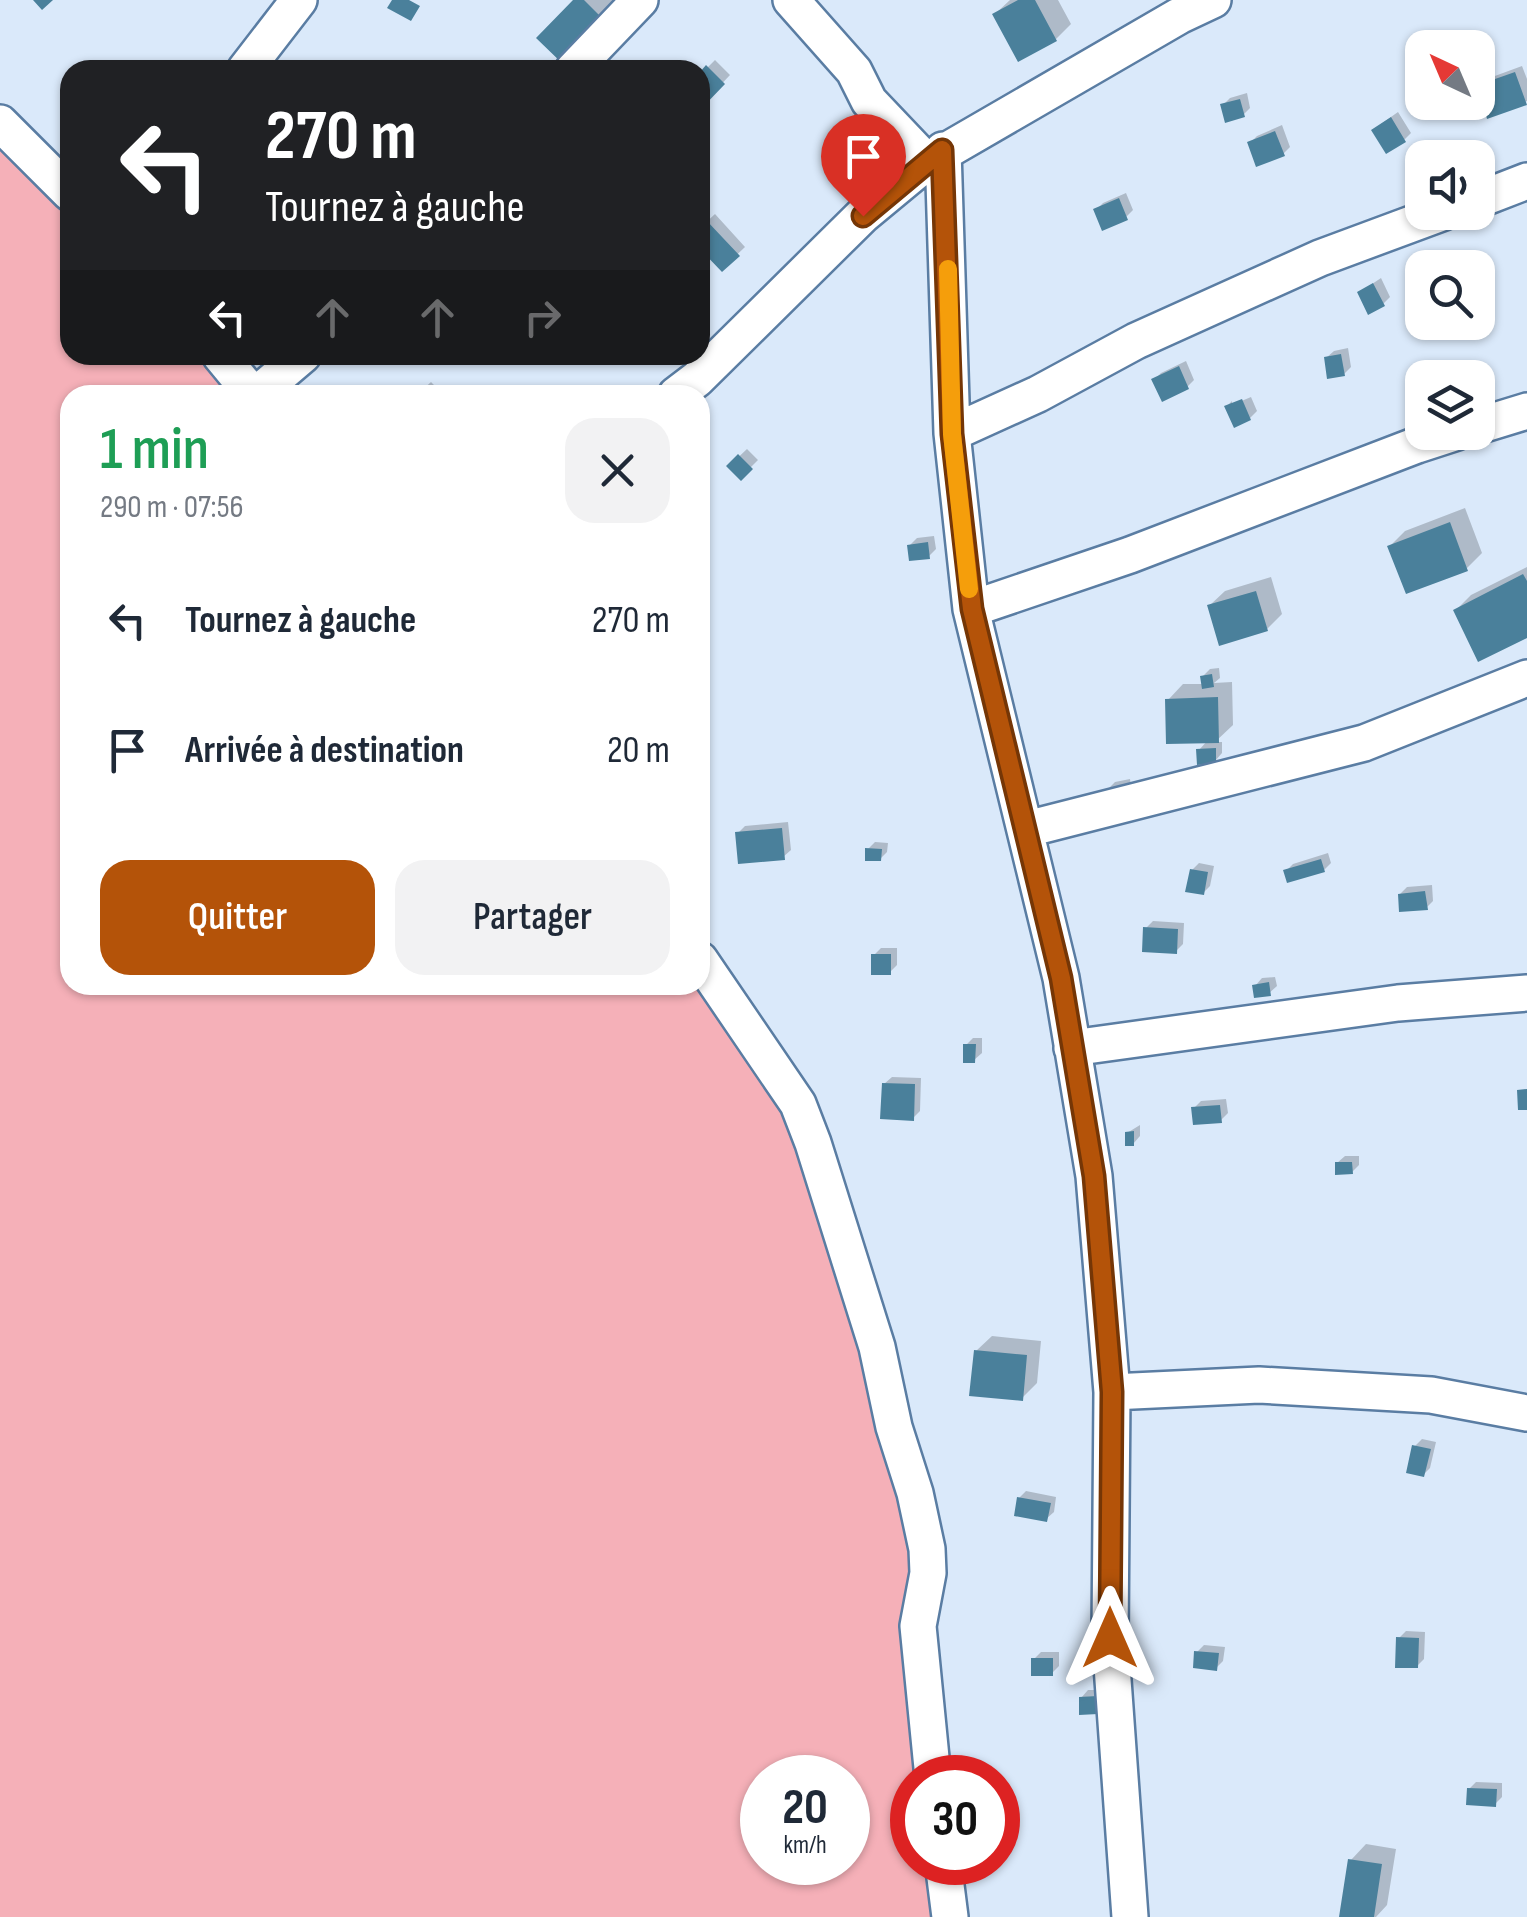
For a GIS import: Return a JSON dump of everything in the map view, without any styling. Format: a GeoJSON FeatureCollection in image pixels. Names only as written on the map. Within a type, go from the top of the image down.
{"type":"FeatureCollection","features":[{"type":"Feature","properties":{"kind":"street"},"geometry":{"type":"LineString","coordinates":[[253,60],[300,0]]}},
{"type":"Feature","properties":{"kind":"street"},"geometry":{"type":"LineString","coordinates":[[582,60],[640,0]]}},
{"type":"Feature","properties":{"kind":"street"},"geometry":{"type":"LineString","coordinates":[[791,0],[854,71],[869,100],[934,156],[952,434],[972,609],[1061,978],[1094,1176],[1112,1392],[1110,1638],[1130,1917]]}},
{"type":"Feature","properties":{"kind":"street"},"geometry":{"type":"LineString","coordinates":[[689,385],[863,216],[934,156],[1178,16],[1213,0]]}},
{"type":"Feature","properties":{"kind":"street"},"geometry":{"type":"LineString","coordinates":[[0,124],[60,184]]}},
{"type":"Feature","properties":{"kind":"street"},"geometry":{"type":"LineString","coordinates":[[1495,193],[1527,181]]}},
{"type":"Feature","properties":{"kind":"street"},"geometry":{"type":"LineString","coordinates":[[952,434],[1038,394],[1136,341],[1320,258],[1405,226]]}},
{"type":"Feature","properties":{"kind":"street"},"geometry":{"type":"LineString","coordinates":[[229,365],[246,385]]}},
{"type":"Feature","properties":{"kind":"street"},"geometry":{"type":"LineString","coordinates":[[267,385],[291,365]]}},
{"type":"Feature","properties":{"kind":"street"},"geometry":{"type":"LineString","coordinates":[[1495,421],[1527,411]]}},
{"type":"Feature","properties":{"kind":"street"},"geometry":{"type":"LineString","coordinates":[[972,609],[1130,555],[1405,450]]}},
{"type":"Feature","properties":{"kind":"street"},"geometry":{"type":"LineString","coordinates":[[1027,829],[1364,744],[1527,678]]}},
{"type":"Feature","properties":{"kind":"street"},"geometry":{"type":"LineString","coordinates":[[710,975],[798,1104],[877,1347],[894,1427],[928,1549],[919,1641],[931,1755]]}},
{"type":"Feature","properties":{"kind":"street"},"geometry":{"type":"LineString","coordinates":[[1072,1048],[1398,1003],[1527,994]]}},
{"type":"Feature","properties":{"kind":"street"},"geometry":{"type":"LineString","coordinates":[[1112,1392],[1259,1385],[1431,1396],[1527,1413]]}},
{"type":"Feature","properties":{"kind":"street"},"geometry":{"type":"LineString","coordinates":[[946,1885],[950,1917]]}},
{"type":"Feature","properties":{"kind":"shaded area"},"geometry":{"type":"Polygon","coordinates":[[[0,109],[60,180],[60,365],[218,365],[234,385],[60,385],[60,995],[707,995],[764,1071],[870,1334],[924,1632],[932,1755],[890,1755],[890,1885],[943,1885],[945,1917],[0,1917],[0,109]]]}},
{"type":"Feature","properties":{"kind":"building"},"geometry":{"type":"Polygon","coordinates":[[[33,0],[53,0],[42,10],[33,0]]]}},
{"type":"Feature","properties":{"kind":"building"},"geometry":{"type":"Polygon","coordinates":[[[392,0],[409,0],[420,6],[411,21],[387,8],[392,0]]]}},
{"type":"Feature","properties":{"kind":"building"},"geometry":{"type":"Polygon","coordinates":[[[573,0],[584,0],[607,23],[571,60],[559,60],[536,38],[573,0]]]}},
{"type":"Feature","properties":{"kind":"building"},"geometry":{"type":"Polygon","coordinates":[[[1018,0],[1035,0],[1057,41],[1018,62],[992,14],[1018,0]]]}},
{"type":"Feature","properties":{"kind":"building"},"geometry":{"type":"Polygon","coordinates":[[[710,69],[725,84],[710,100],[710,69]]]}},
{"type":"Feature","properties":{"kind":"building"},"geometry":{"type":"Polygon","coordinates":[[[1515,72],[1527,105],[1495,116],[1495,79],[1515,72]]]}},
{"type":"Feature","properties":{"kind":"building"},"geometry":{"type":"Polygon","coordinates":[[[1240,99],[1245,117],[1225,123],[1220,104],[1240,99]]]}},
{"type":"Feature","properties":{"kind":"building"},"geometry":{"type":"Polygon","coordinates":[[[1391,117],[1405,143],[1386,154],[1371,130],[1391,117]]]}},
{"type":"Feature","properties":{"kind":"building"},"geometry":{"type":"Polygon","coordinates":[[[1275,131],[1285,156],[1256,167],[1247,142],[1275,131]]]}},
{"type":"Feature","properties":{"kind":"building"},"geometry":{"type":"Polygon","coordinates":[[[1119,198],[1128,220],[1102,231],[1093,209],[1119,198]]]}},
{"type":"Feature","properties":{"kind":"building"},"geometry":{"type":"Polygon","coordinates":[[[710,224],[740,256],[722,272],[710,259],[710,224]]]}},
{"type":"Feature","properties":{"kind":"building"},"geometry":{"type":"Polygon","coordinates":[[[1373,283],[1385,306],[1368,315],[1357,292],[1373,283]]]}},
{"type":"Feature","properties":{"kind":"building"},"geometry":{"type":"Polygon","coordinates":[[[1341,354],[1345,376],[1327,379],[1324,357],[1341,354]]]}},
{"type":"Feature","properties":{"kind":"building"},"geometry":{"type":"Polygon","coordinates":[[[1179,366],[1189,389],[1162,402],[1151,379],[1179,366]]]}},
{"type":"Feature","properties":{"kind":"building"},"geometry":{"type":"Polygon","coordinates":[[[1242,399],[1251,420],[1234,428],[1224,406],[1242,399]]]}},
{"type":"Feature","properties":{"kind":"building"},"geometry":{"type":"Polygon","coordinates":[[[738,454],[753,469],[741,481],[726,466],[738,454]]]}},
{"type":"Feature","properties":{"kind":"building"},"geometry":{"type":"Polygon","coordinates":[[[1450,522],[1468,571],[1406,594],[1387,546],[1450,522]]]}},
{"type":"Feature","properties":{"kind":"building"},"geometry":{"type":"Polygon","coordinates":[[[928,542],[930,559],[909,561],[907,545],[928,542]]]}},
{"type":"Feature","properties":{"kind":"building"},"geometry":{"type":"Polygon","coordinates":[[[1523,574],[1527,581],[1527,638],[1478,662],[1453,610],[1523,574]]]}},
{"type":"Feature","properties":{"kind":"building"},"geometry":{"type":"Polygon","coordinates":[[[1256,591],[1268,631],[1219,646],[1207,605],[1256,591]]]}},
{"type":"Feature","properties":{"kind":"building"},"geometry":{"type":"Polygon","coordinates":[[[1212,674],[1214,687],[1202,689],[1200,676],[1212,674]]]}},
{"type":"Feature","properties":{"kind":"building"},"geometry":{"type":"Polygon","coordinates":[[[1218,697],[1219,743],[1166,744],[1165,699],[1218,697]]]}},
{"type":"Feature","properties":{"kind":"building"},"geometry":{"type":"Polygon","coordinates":[[[1216,748],[1216,763],[1197,765],[1196,749],[1216,748]]]}},
{"type":"Feature","properties":{"kind":"building"},"geometry":{"type":"Polygon","coordinates":[[[782,828],[785,860],[738,864],[735,832],[782,828]]]}},
{"type":"Feature","properties":{"kind":"building"},"geometry":{"type":"Polygon","coordinates":[[[865,848],[882,849],[881,861],[865,861],[865,848]]]}},
{"type":"Feature","properties":{"kind":"building"},"geometry":{"type":"Polygon","coordinates":[[[1321,859],[1325,872],[1287,883],[1283,870],[1321,859]]]}},
{"type":"Feature","properties":{"kind":"building"},"geometry":{"type":"Polygon","coordinates":[[[1190,869],[1208,872],[1204,895],[1185,892],[1190,869]]]}},
{"type":"Feature","properties":{"kind":"building"},"geometry":{"type":"Polygon","coordinates":[[[1425,891],[1428,910],[1399,912],[1398,894],[1425,891]]]}},
{"type":"Feature","properties":{"kind":"building"},"geometry":{"type":"Polygon","coordinates":[[[1143,927],[1178,929],[1177,954],[1142,952],[1143,927]]]}},
{"type":"Feature","properties":{"kind":"building"},"geometry":{"type":"Polygon","coordinates":[[[871,954],[891,954],[891,975],[871,975],[871,954]]]}},
{"type":"Feature","properties":{"kind":"building"},"geometry":{"type":"Polygon","coordinates":[[[1269,982],[1271,996],[1254,998],[1252,985],[1269,982]]]}},
{"type":"Feature","properties":{"kind":"building"},"geometry":{"type":"Polygon","coordinates":[[[963,1044],[976,1044],[975,1063],[963,1063],[963,1044]]]}},
{"type":"Feature","properties":{"kind":"building"},"geometry":{"type":"Polygon","coordinates":[[[882,1083],[915,1084],[914,1121],[880,1119],[882,1083]]]}},
{"type":"Feature","properties":{"kind":"building"},"geometry":{"type":"Polygon","coordinates":[[[1527,1089],[1527,1110],[1518,1110],[1517,1090],[1527,1089]]]}},
{"type":"Feature","properties":{"kind":"building"},"geometry":{"type":"Polygon","coordinates":[[[1220,1105],[1222,1123],[1193,1125],[1191,1107],[1220,1105]]]}},
{"type":"Feature","properties":{"kind":"building"},"geometry":{"type":"Polygon","coordinates":[[[1134,1131],[1134,1146],[1125,1146],[1125,1132],[1134,1131]]]}},
{"type":"Feature","properties":{"kind":"building"},"geometry":{"type":"Polygon","coordinates":[[[1335,1162],[1352,1162],[1353,1174],[1335,1175],[1335,1162]]]}},
{"type":"Feature","properties":{"kind":"building"},"geometry":{"type":"Polygon","coordinates":[[[974,1350],[1027,1355],[1023,1401],[969,1396],[974,1350]]]}},
{"type":"Feature","properties":{"kind":"building"},"geometry":{"type":"Polygon","coordinates":[[[1412,1445],[1431,1449],[1424,1477],[1406,1473],[1412,1445]]]}},
{"type":"Feature","properties":{"kind":"building"},"geometry":{"type":"Polygon","coordinates":[[[1017,1497],[1051,1503],[1047,1522],[1014,1516],[1017,1497]]]}},
{"type":"Feature","properties":{"kind":"building"},"geometry":{"type":"Polygon","coordinates":[[[1396,1637],[1419,1638],[1418,1668],[1395,1668],[1396,1637]]]}},
{"type":"Feature","properties":{"kind":"building"},"geometry":{"type":"Polygon","coordinates":[[[1194,1651],[1219,1653],[1217,1671],[1193,1668],[1194,1651]]]}},
{"type":"Feature","properties":{"kind":"building"},"geometry":{"type":"Polygon","coordinates":[[[1031,1658],[1053,1658],[1053,1676],[1031,1676],[1031,1658]]]}},
{"type":"Feature","properties":{"kind":"building"},"geometry":{"type":"Polygon","coordinates":[[[1098,1696],[1098,1714],[1079,1715],[1079,1697],[1098,1696]]]}},
{"type":"Feature","properties":{"kind":"building"},"geometry":{"type":"Polygon","coordinates":[[[1467,1788],[1497,1789],[1496,1807],[1466,1805],[1467,1788]]]}},
{"type":"Feature","properties":{"kind":"building"},"geometry":{"type":"Polygon","coordinates":[[[1348,1859],[1382,1864],[1374,1917],[1339,1917],[1348,1859]]]}},
{"type":"Feature","properties":{"kind":"slow traffic"},"geometry":{"type":"LineString","coordinates":[[948,269],[952,434],[969,589]]}},
{"type":"Feature","properties":{"kind":"route"},"geometry":{"type":"LineString","coordinates":[[863,216],[942,150],[952,434],[972,609],[1061,978],[1094,1176],[1112,1392],[1110,1638]]}}]}
